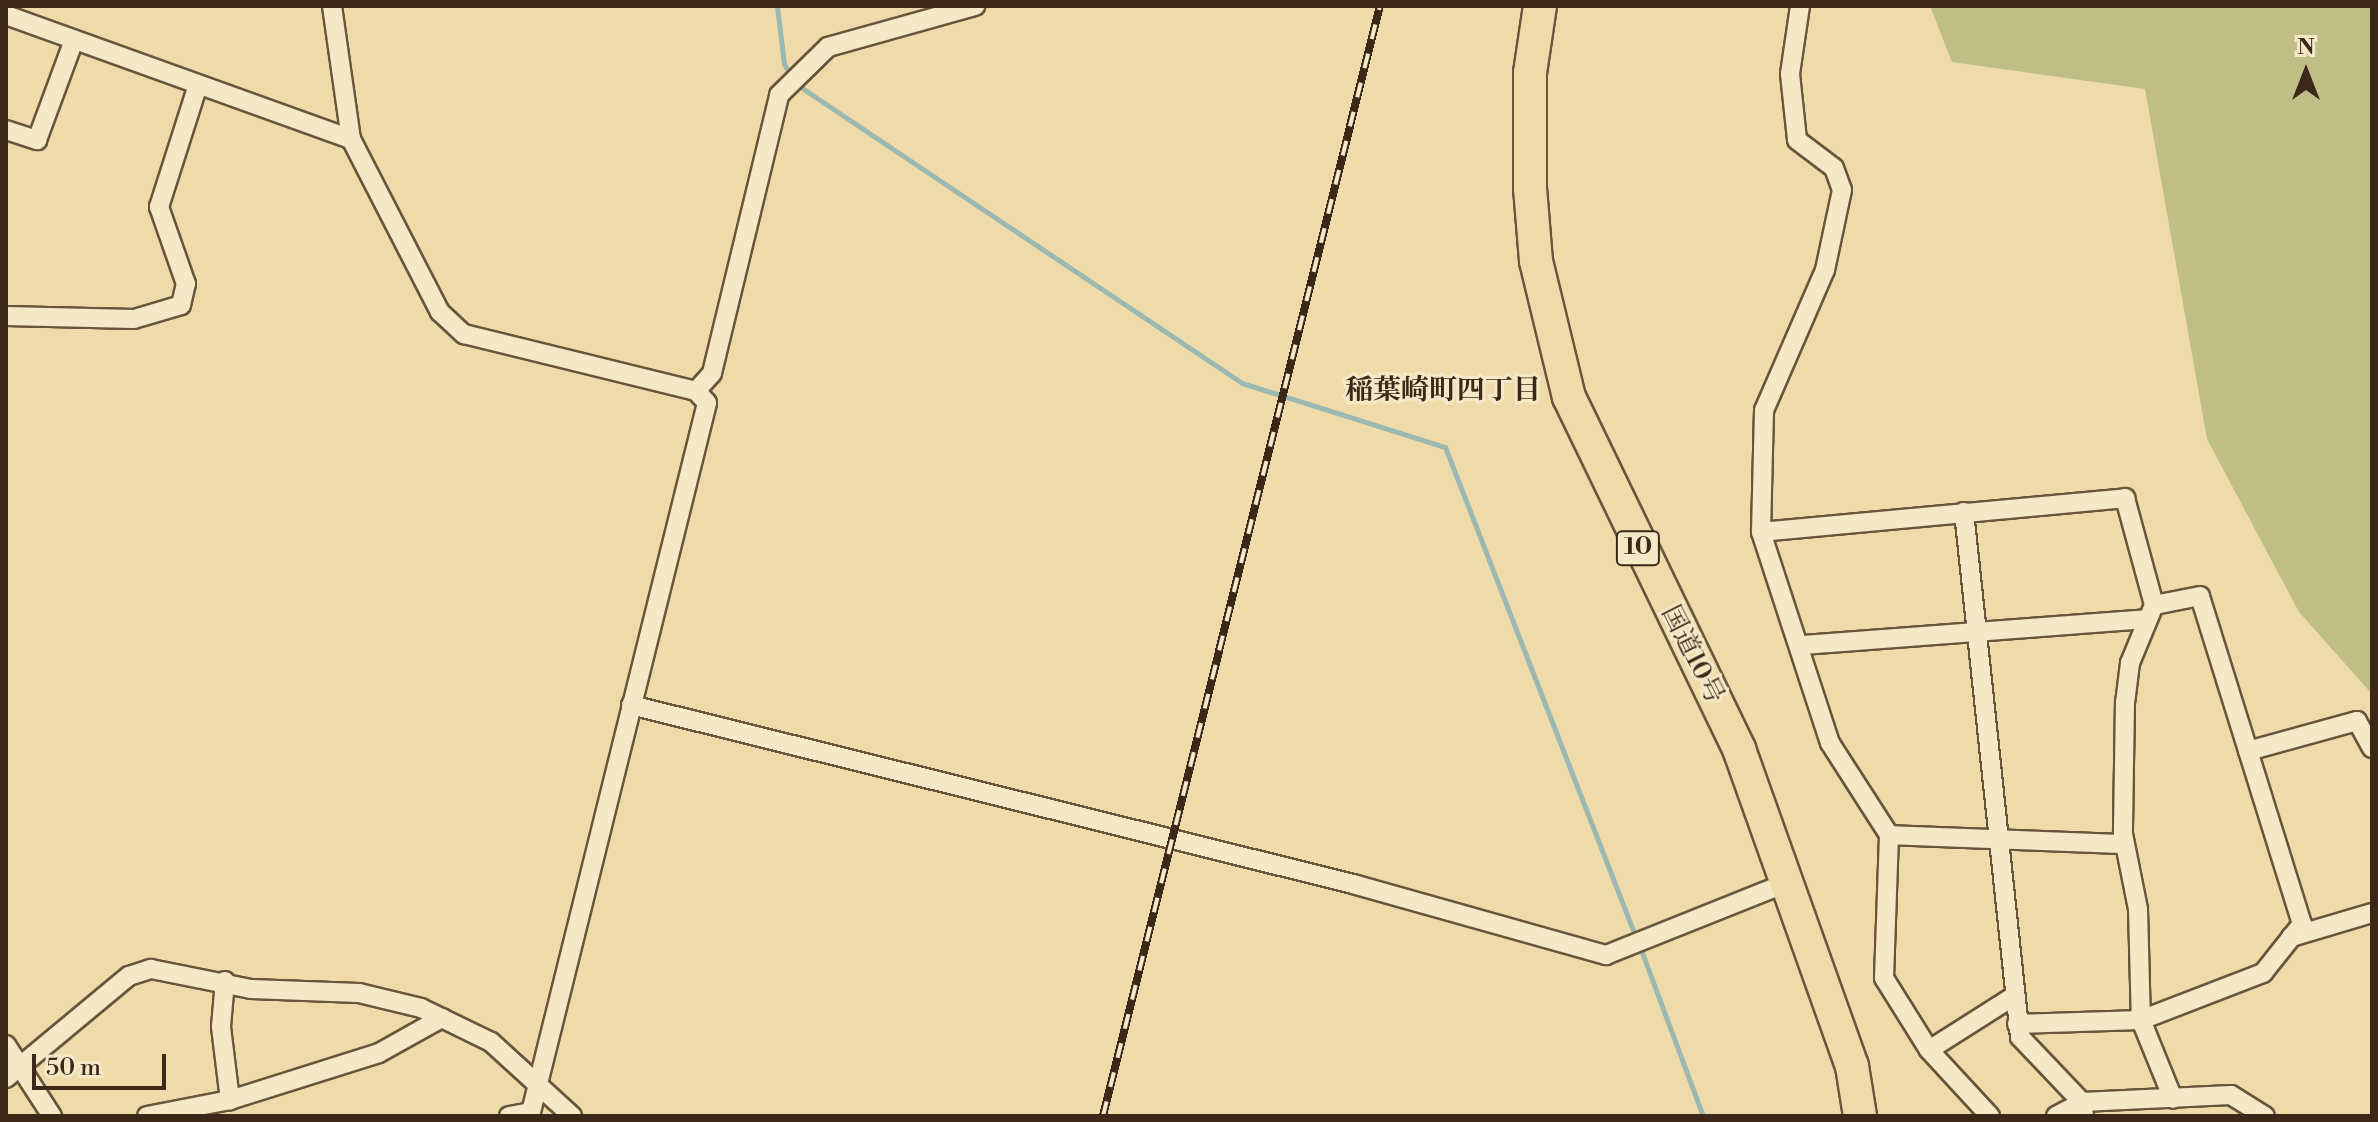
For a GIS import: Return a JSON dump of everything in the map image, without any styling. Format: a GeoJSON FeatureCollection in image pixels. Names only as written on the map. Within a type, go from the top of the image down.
{"type":"FeatureCollection","features":[{"type":"Feature","properties":{"kind":"highway","name":"国道10号"},"geometry":{"type":"LineString","coordinates":[[1540,6],[1530,73],[1530,188],[1536,261],[1565,384],[1625,524],[1739,749],[1791,881],[1852,1066],[1860,1116]]}},
{"type":"Feature","properties":{"kind":"highway","name":"国道10号"},"geometry":{"type":"LineString","coordinates":[[1852,1066],[1881,1116]]}},
{"type":"Feature","properties":{"kind":"street"},"geometry":{"type":"LineString","coordinates":[[332,6],[351,139],[440,312],[464,334],[696,391],[707,403],[530,1114],[509,1116]]}},
{"type":"Feature","properties":{"kind":"street"},"geometry":{"type":"LineString","coordinates":[[696,391],[712,373],[771,118],[785,88],[800,68],[828,47],[878,29],[975,6]]}},
{"type":"Feature","properties":{"kind":"street"},"geometry":{"type":"LineString","coordinates":[[1800,6],[1790,74],[1797,140],[1834,168],[1842,190],[1825,270],[1764,410],[1761,532],[1802,645],[1830,743],[1889,835],[1884,978],[1929,1050],[1990,1116]]}},
{"type":"Feature","properties":{"kind":"street"},"geometry":{"type":"LineString","coordinates":[[6,15],[351,139]]}},
{"type":"Feature","properties":{"kind":"street"},"geometry":{"type":"LineString","coordinates":[[6,130],[37,140],[74,40]]}},
{"type":"Feature","properties":{"kind":"street"},"geometry":{"type":"LineString","coordinates":[[6,316],[134,319],[181,305],[186,284],[159,207],[198,85]]}},
{"type":"Feature","properties":{"kind":"street"},"geometry":{"type":"LineString","coordinates":[[1761,532],[2125,498],[2149,612],[2125,701],[2125,844],[2138,909],[2141,1020],[2173,1099]]}},
{"type":"Feature","properties":{"kind":"street"},"geometry":{"type":"LineString","coordinates":[[1964,512],[2001,844],[2011,998],[2020,1037],[2083,1109]]}},
{"type":"Feature","properties":{"kind":"street"},"geometry":{"type":"LineString","coordinates":[[1802,645],[1977,632],[2149,612],[2200,596],[2302,924],[2263,973],[2141,1020],[2017,1024]]}},
{"type":"Feature","properties":{"kind":"street"},"geometry":{"type":"LineString","coordinates":[[631,705],[1353,884],[1606,955],[1791,881]]}},
{"type":"Feature","properties":{"kind":"street"},"geometry":{"type":"LineString","coordinates":[[2248,751],[2357,721],[2372,748]]}},
{"type":"Feature","properties":{"kind":"street"},"geometry":{"type":"LineString","coordinates":[[1889,835],[2001,844],[2125,844]]}},
{"type":"Feature","properties":{"kind":"street"},"geometry":{"type":"LineString","coordinates":[[2291,937],[2372,913]]}},
{"type":"Feature","properties":{"kind":"street"},"geometry":{"type":"LineString","coordinates":[[12,1073],[129,976],[151,969],[225,981],[359,993],[442,1018],[491,1042],[572,1116]]}},
{"type":"Feature","properties":{"kind":"street"},"geometry":{"type":"LineString","coordinates":[[225,981],[221,1027],[230,1100]]}},
{"type":"Feature","properties":{"kind":"street"},"geometry":{"type":"LineString","coordinates":[[1929,1050],[2011,998]]}},
{"type":"Feature","properties":{"kind":"street"},"geometry":{"type":"LineString","coordinates":[[147,1116],[230,1100],[379,1053],[442,1018]]}},
{"type":"Feature","properties":{"kind":"street"},"geometry":{"type":"LineString","coordinates":[[6,1045],[12,1073],[52,1116]]}},
{"type":"Feature","properties":{"kind":"street"},"geometry":{"type":"LineString","coordinates":[[2056,1116],[2083,1109],[2231,1095],[2265,1116]]}},
{"type":"Feature","properties":{"kind":"green space"},"geometry":{"type":"Polygon","coordinates":[[[1930,6],[2372,6],[2372,694],[2299,612],[2207,439],[2145,89],[1952,62],[1930,6]]]}},
{"type":"Feature","properties":{"kind":"waterway"},"geometry":{"type":"LineString","coordinates":[[777,6],[784,64],[796,84],[1242,383],[1445,447],[1636,938]]}},
{"type":"Feature","properties":{"kind":"waterway"},"geometry":{"type":"LineString","coordinates":[[1640,947],[1703,1116]]}},
{"type":"Feature","properties":{"kind":"railway"},"geometry":{"type":"LineString","coordinates":[[1103,1116],[1380,6]]}},
{"type":"Feature","properties":{"kind":"district","name":"稲葉崎町四丁目"},"geometry":{"type":"Point","coordinates":[1443,391]}}]}
